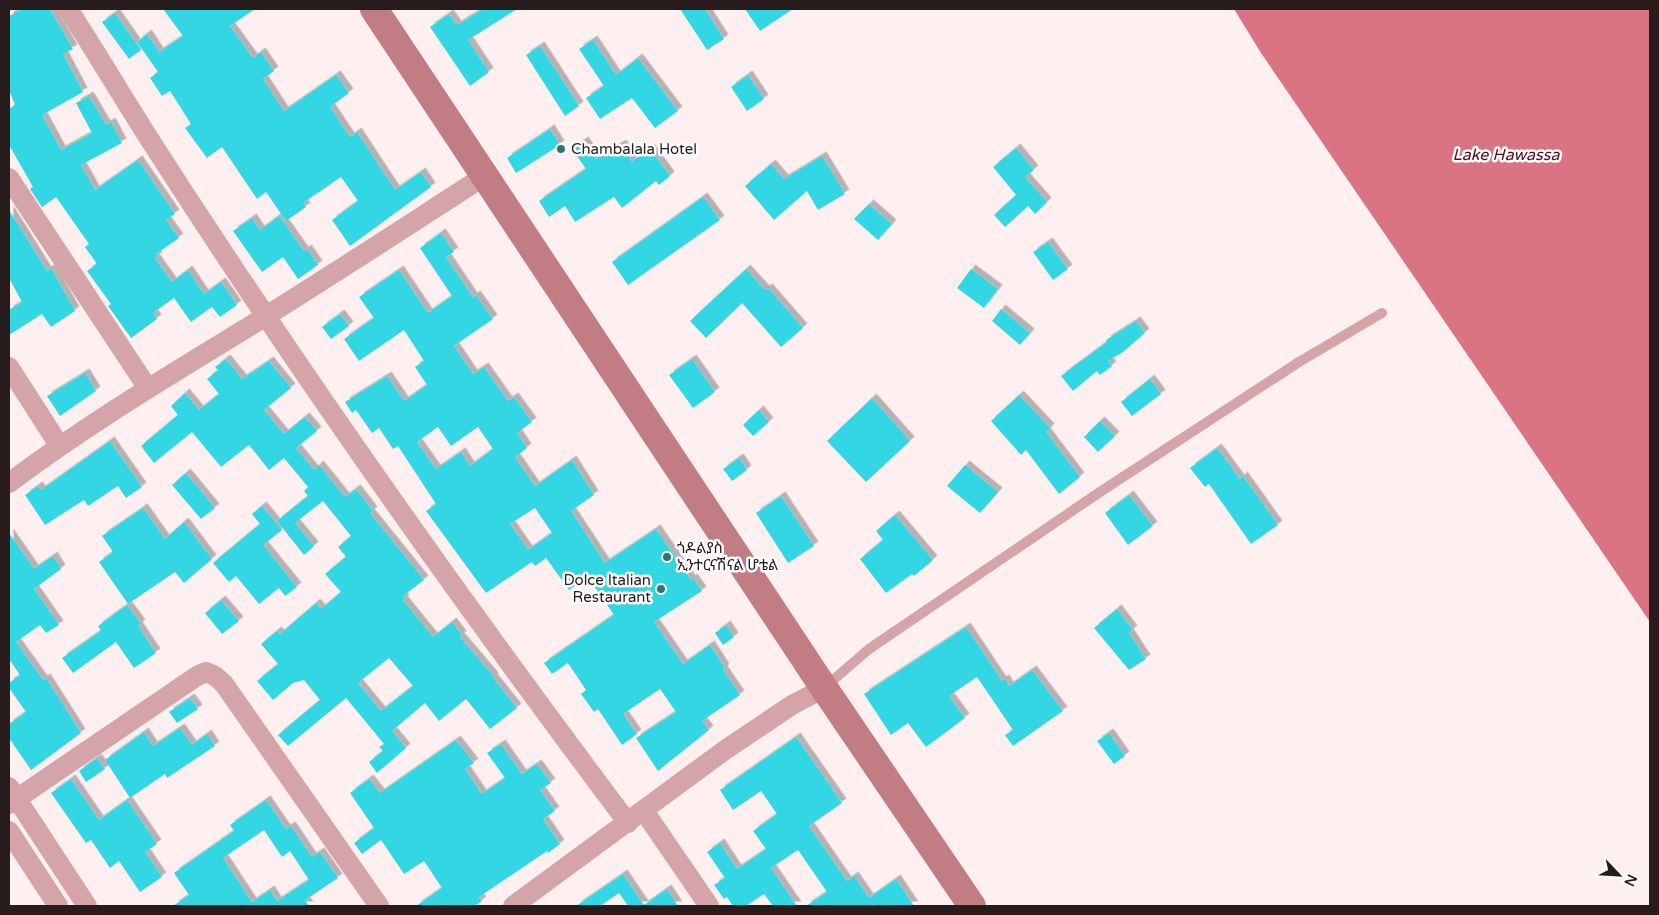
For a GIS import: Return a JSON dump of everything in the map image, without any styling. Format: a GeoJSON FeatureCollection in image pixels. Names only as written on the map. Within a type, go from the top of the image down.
{"type":"FeatureCollection","features":[{"type":"Feature","properties":{"kind":"main road"},"geometry":{"type":"LineString","coordinates":[[374,9],[486,175],[824,688],[972,906]]}},
{"type":"Feature","properties":{"kind":"street"},"geometry":{"type":"LineString","coordinates":[[68,9],[155,148],[266,316],[518,678],[709,906]]}},
{"type":"Feature","properties":{"kind":"street"},"geometry":{"type":"LineString","coordinates":[[9,483],[59,445],[147,388],[266,316],[486,175]]}},
{"type":"Feature","properties":{"kind":"street"},"geometry":{"type":"LineString","coordinates":[[9,178],[147,388]]}},
{"type":"Feature","properties":{"kind":"street"},"geometry":{"type":"LineString","coordinates":[[9,366],[59,445]]}},
{"type":"Feature","properties":{"kind":"street"},"geometry":{"type":"LineString","coordinates":[[87,906],[11,796],[206,672],[215,676],[224,684],[379,906]]}},
{"type":"Feature","properties":{"kind":"street"},"geometry":{"type":"LineString","coordinates":[[514,906],[725,750],[792,705],[824,688]]}},
{"type":"Feature","properties":{"kind":"street"},"geometry":{"type":"LineString","coordinates":[[9,832],[58,906]]}},
{"type":"Feature","properties":{"kind":"lane"},"geometry":{"type":"LineString","coordinates":[[824,688],[869,649],[1100,492],[1275,377],[1382,313]]}},
{"type":"Feature","properties":{"kind":"water","name":"Lake Hawassa"},"geometry":{"type":"Polygon","coordinates":[[[1234,9],[1650,9],[1650,622],[1261,53],[1234,9]]]}},
{"type":"Feature","properties":{"kind":"building"},"geometry":{"type":"Polygon","coordinates":[[[23,9],[50,9],[73,49],[63,54],[83,92],[42,115],[61,150],[92,133],[76,103],[89,96],[106,125],[111,122],[122,143],[81,165],[95,190],[138,160],[175,214],[166,220],[179,238],[156,254],[158,257],[155,258],[172,282],[188,270],[204,294],[221,282],[237,305],[220,317],[212,307],[191,322],[174,298],[153,313],[157,319],[131,338],[108,306],[111,304],[87,271],[97,264],[85,247],[89,244],[56,197],[42,207],[30,189],[33,187],[9,145],[9,109],[15,105],[9,90],[9,16],[23,9]]]}},
{"type":"Feature","properties":{"kind":"building"},"geometry":{"type":"Polygon","coordinates":[[[163,9],[255,9],[230,26],[253,58],[261,52],[274,71],[263,79],[284,111],[336,75],[349,93],[330,107],[350,137],[357,132],[395,190],[421,172],[431,187],[350,246],[332,220],[358,201],[341,177],[303,203],[306,207],[286,221],[266,192],[257,199],[222,147],[207,158],[185,128],[191,124],[170,91],[162,96],[150,78],[158,72],[137,42],[147,34],[159,52],[183,36],[163,9]]]}},
{"type":"Feature","properties":{"kind":"building"},"geometry":{"type":"Polygon","coordinates":[[[483,9],[517,9],[468,40],[489,72],[470,86],[430,27],[449,14],[457,25],[483,9]]]}},
{"type":"Feature","properties":{"kind":"building"},"geometry":{"type":"Polygon","coordinates":[[[680,9],[705,9],[724,39],[707,50],[680,9]]]}},
{"type":"Feature","properties":{"kind":"building"},"geometry":{"type":"Polygon","coordinates":[[[745,9],[793,9],[760,31],[745,9]]]}},
{"type":"Feature","properties":{"kind":"building"},"geometry":{"type":"Polygon","coordinates":[[[115,13],[141,50],[129,59],[102,22],[115,13]]]}},
{"type":"Feature","properties":{"kind":"building"},"geometry":{"type":"Polygon","coordinates":[[[593,40],[616,75],[638,58],[678,111],[655,128],[632,98],[600,119],[586,98],[604,86],[579,49],[593,40]]]}},
{"type":"Feature","properties":{"kind":"building"},"geometry":{"type":"Polygon","coordinates":[[[540,46],[579,106],[565,116],[526,55],[540,46]]]}},
{"type":"Feature","properties":{"kind":"building"},"geometry":{"type":"Polygon","coordinates":[[[748,75],[764,99],[747,111],[731,87],[748,75]]]}},
{"type":"Feature","properties":{"kind":"building"},"geometry":{"type":"Polygon","coordinates":[[[550,129],[560,145],[516,173],[507,158],[550,129]]]}},
{"type":"Feature","properties":{"kind":"building"},"geometry":{"type":"Polygon","coordinates":[[[584,141],[596,159],[622,144],[632,162],[650,148],[670,176],[659,185],[656,181],[622,208],[614,197],[575,222],[565,206],[549,217],[539,201],[586,169],[572,149],[584,141]]]}},
{"type":"Feature","properties":{"kind":"building"},"geometry":{"type":"Polygon","coordinates":[[[1016,148],[1034,170],[1025,177],[1047,202],[1035,214],[1028,206],[1005,227],[994,215],[1016,195],[993,167],[1016,148]]]}},
{"type":"Feature","properties":{"kind":"building"},"geometry":{"type":"Polygon","coordinates":[[[822,156],[845,194],[818,210],[807,191],[774,220],[745,186],[771,164],[784,179],[822,156]]]}},
{"type":"Feature","properties":{"kind":"building"},"geometry":{"type":"Polygon","coordinates":[[[703,197],[720,220],[628,285],[612,262],[703,197]]]}},
{"type":"Feature","properties":{"kind":"building"},"geometry":{"type":"Polygon","coordinates":[[[869,204],[892,224],[878,240],[854,219],[869,204]]]}},
{"type":"Feature","properties":{"kind":"building"},"geometry":{"type":"Polygon","coordinates":[[[9,210],[47,271],[51,268],[75,311],[51,327],[42,314],[9,335],[9,310],[22,302],[9,278],[9,210]]]}},
{"type":"Feature","properties":{"kind":"building"},"geometry":{"type":"Polygon","coordinates":[[[279,216],[304,251],[307,249],[318,265],[298,279],[283,257],[262,272],[233,231],[252,218],[260,230],[279,216]]]}},
{"type":"Feature","properties":{"kind":"building"},"geometry":{"type":"Polygon","coordinates":[[[441,233],[454,252],[446,257],[473,297],[476,295],[493,319],[454,346],[473,374],[484,367],[508,401],[514,397],[532,422],[517,433],[527,448],[515,457],[535,486],[572,460],[594,495],[571,511],[605,563],[656,529],[691,580],[693,578],[702,591],[654,622],[683,664],[710,645],[725,668],[723,670],[740,695],[702,721],[709,730],[658,771],[636,738],[676,712],[660,689],[623,714],[637,734],[622,745],[598,709],[594,712],[581,694],[586,690],[568,663],[552,674],[544,663],[614,615],[588,577],[569,590],[546,558],[535,566],[532,562],[486,593],[426,511],[436,504],[398,446],[393,449],[379,428],[372,433],[356,410],[352,413],[345,402],[387,376],[404,401],[427,385],[415,367],[424,361],[404,330],[359,361],[344,339],[374,318],[359,297],[399,270],[428,313],[452,296],[420,248],[441,233]],[[438,427],[417,442],[436,469],[461,452],[470,466],[493,449],[478,427],[451,446],[438,427]],[[535,508],[510,524],[528,550],[552,533],[535,508]]]}},
{"type":"Feature","properties":{"kind":"building"},"geometry":{"type":"Polygon","coordinates":[[[1048,242],[1068,269],[1053,280],[1033,252],[1048,242]]]}},
{"type":"Feature","properties":{"kind":"building"},"geometry":{"type":"Polygon","coordinates":[[[746,269],[765,290],[768,288],[803,328],[781,347],[742,303],[706,338],[690,321],[746,269]]]}},
{"type":"Feature","properties":{"kind":"building"},"geometry":{"type":"Polygon","coordinates":[[[971,269],[998,289],[984,308],[957,288],[971,269]]]}},
{"type":"Feature","properties":{"kind":"building"},"geometry":{"type":"Polygon","coordinates":[[[1001,309],[1030,333],[1020,345],[992,321],[1001,309]]]}},
{"type":"Feature","properties":{"kind":"building"},"geometry":{"type":"Polygon","coordinates":[[[340,314],[349,326],[331,339],[322,327],[340,314]]]}},
{"type":"Feature","properties":{"kind":"building"},"geometry":{"type":"Polygon","coordinates":[[[1136,321],[1145,333],[1123,352],[1108,361],[1112,366],[1100,375],[1097,371],[1073,391],[1061,376],[1107,342],[1106,340],[1136,321]]]}},
{"type":"Feature","properties":{"kind":"building"},"geometry":{"type":"Polygon","coordinates":[[[226,359],[242,379],[269,361],[291,388],[264,410],[284,434],[305,417],[317,431],[296,448],[314,470],[319,465],[345,497],[356,489],[373,511],[370,513],[424,580],[403,596],[405,599],[403,600],[433,637],[452,622],[462,635],[460,637],[517,708],[490,729],[466,699],[439,721],[425,703],[392,731],[406,748],[377,773],[369,762],[383,751],[379,747],[384,744],[346,698],[288,746],[278,735],[320,700],[304,680],[293,683],[273,700],[257,681],[278,664],[261,644],[277,631],[280,634],[316,603],[321,609],[341,592],[325,574],[346,557],[338,547],[351,536],[323,501],[295,523],[314,546],[304,555],[277,521],[308,496],[304,491],[308,487],[284,458],[269,470],[249,445],[221,467],[192,432],[154,463],[141,446],[178,415],[171,406],[185,393],[199,410],[219,394],[207,379],[218,370],[215,367],[226,359]],[[389,658],[358,683],[381,711],[413,686],[389,658]]]}},
{"type":"Feature","properties":{"kind":"building"},"geometry":{"type":"Polygon","coordinates":[[[692,359],[715,392],[693,408],[669,375],[692,359]]]}},
{"type":"Feature","properties":{"kind":"building"},"geometry":{"type":"Polygon","coordinates":[[[85,373],[96,391],[60,416],[47,396],[85,373]]]}},
{"type":"Feature","properties":{"kind":"building"},"geometry":{"type":"Polygon","coordinates":[[[1150,379],[1161,394],[1132,416],[1121,402],[1150,379]]]}},
{"type":"Feature","properties":{"kind":"building"},"geometry":{"type":"Polygon","coordinates":[[[1019,395],[1050,428],[1046,432],[1080,477],[1059,494],[1026,450],[1021,455],[991,421],[1019,395]]]}},
{"type":"Feature","properties":{"kind":"building"},"geometry":{"type":"Polygon","coordinates":[[[872,398],[910,441],[866,482],[827,441],[872,398]]]}},
{"type":"Feature","properties":{"kind":"building"},"geometry":{"type":"Polygon","coordinates":[[[759,410],[769,422],[753,436],[743,425],[759,410]]]}},
{"type":"Feature","properties":{"kind":"building"},"geometry":{"type":"Polygon","coordinates":[[[1100,421],[1115,436],[1098,452],[1084,437],[1100,421]]]}},
{"type":"Feature","properties":{"kind":"building"},"geometry":{"type":"Polygon","coordinates":[[[110,441],[142,487],[126,498],[118,486],[88,506],[84,500],[45,525],[25,495],[38,486],[41,490],[110,441]]]}},
{"type":"Feature","properties":{"kind":"building"},"geometry":{"type":"Polygon","coordinates":[[[1217,448],[1240,479],[1243,476],[1278,525],[1251,544],[1209,484],[1205,487],[1190,468],[1217,448]]]}},
{"type":"Feature","properties":{"kind":"building"},"geometry":{"type":"Polygon","coordinates":[[[739,458],[747,470],[732,481],[723,469],[739,458]]]}},
{"type":"Feature","properties":{"kind":"building"},"geometry":{"type":"Polygon","coordinates":[[[965,465],[998,492],[980,513],[947,486],[965,465]]]}},
{"type":"Feature","properties":{"kind":"building"},"geometry":{"type":"Polygon","coordinates":[[[186,473],[215,508],[201,519],[172,485],[186,473]]]}},
{"type":"Feature","properties":{"kind":"building"},"geometry":{"type":"Polygon","coordinates":[[[1129,495],[1153,526],[1128,545],[1105,513],[1129,495]]]}},
{"type":"Feature","properties":{"kind":"building"},"geometry":{"type":"Polygon","coordinates":[[[781,496],[814,546],[788,563],[756,513],[781,496]]]}},
{"type":"Feature","properties":{"kind":"building"},"geometry":{"type":"Polygon","coordinates":[[[262,506],[282,530],[263,545],[297,587],[285,596],[279,588],[259,604],[236,576],[229,582],[213,563],[260,524],[252,514],[262,506]]]}},
{"type":"Feature","properties":{"kind":"building"},"geometry":{"type":"Polygon","coordinates":[[[143,508],[165,539],[184,522],[212,559],[184,583],[175,572],[128,604],[99,562],[113,552],[102,536],[143,508]]]}},
{"type":"Feature","properties":{"kind":"building"},"geometry":{"type":"Polygon","coordinates":[[[895,515],[933,560],[914,576],[912,574],[886,593],[860,559],[883,540],[876,531],[895,515]]]}},
{"type":"Feature","properties":{"kind":"building"},"geometry":{"type":"Polygon","coordinates":[[[9,533],[34,569],[53,556],[61,569],[34,589],[59,625],[46,633],[40,625],[16,642],[43,680],[46,678],[81,733],[31,770],[9,738],[9,724],[26,712],[9,688],[9,683],[20,675],[9,659],[9,533]]]}},
{"type":"Feature","properties":{"kind":"building"},"geometry":{"type":"Polygon","coordinates":[[[221,600],[239,621],[222,634],[205,613],[221,600]]]}},
{"type":"Feature","properties":{"kind":"building"},"geometry":{"type":"Polygon","coordinates":[[[127,605],[141,624],[138,626],[156,653],[134,668],[116,642],[73,673],[62,658],[101,631],[98,626],[127,605]]]}},
{"type":"Feature","properties":{"kind":"building"},"geometry":{"type":"Polygon","coordinates":[[[1117,609],[1133,630],[1129,633],[1146,659],[1129,670],[1094,628],[1117,609]]]}},
{"type":"Feature","properties":{"kind":"building"},"geometry":{"type":"Polygon","coordinates":[[[726,625],[734,637],[723,645],[715,633],[726,625]]]}},
{"type":"Feature","properties":{"kind":"building"},"geometry":{"type":"Polygon","coordinates":[[[966,627],[1002,681],[1005,679],[1009,686],[1032,670],[1063,711],[1013,746],[1005,735],[1013,730],[977,677],[949,696],[965,718],[926,747],[908,723],[891,735],[864,694],[966,627]]]}},
{"type":"Feature","properties":{"kind":"building"},"geometry":{"type":"Polygon","coordinates":[[[190,698],[198,709],[177,723],[169,712],[190,698]]]}},
{"type":"Feature","properties":{"kind":"building"},"geometry":{"type":"Polygon","coordinates":[[[180,728],[192,745],[207,734],[215,746],[167,778],[165,774],[130,798],[105,760],[144,732],[153,746],[180,728]]]}},
{"type":"Feature","properties":{"kind":"building"},"geometry":{"type":"Polygon","coordinates":[[[1109,733],[1125,756],[1114,764],[1097,741],[1109,733]]]}},
{"type":"Feature","properties":{"kind":"building"},"geometry":{"type":"Polygon","coordinates":[[[796,737],[842,803],[809,826],[847,881],[854,876],[869,898],[896,879],[914,906],[806,906],[827,892],[798,850],[771,868],[797,906],[773,906],[764,894],[746,906],[733,906],[727,897],[724,899],[714,885],[725,878],[707,852],[720,843],[737,869],[766,849],[753,831],[777,814],[761,791],[733,810],[720,790],[796,737]]]}},
{"type":"Feature","properties":{"kind":"building"},"geometry":{"type":"Polygon","coordinates":[[[456,740],[474,763],[465,769],[482,794],[505,778],[487,753],[501,744],[522,774],[537,764],[551,783],[540,790],[555,811],[543,819],[560,844],[479,897],[482,901],[475,906],[416,906],[442,888],[424,861],[404,874],[381,840],[362,854],[354,843],[374,828],[350,793],[369,779],[380,793],[456,740]]]}},
{"type":"Feature","properties":{"kind":"building"},"geometry":{"type":"Polygon","coordinates":[[[97,758],[105,769],[86,782],[79,771],[97,758]]]}},
{"type":"Feature","properties":{"kind":"building"},"geometry":{"type":"Polygon","coordinates":[[[71,779],[99,820],[127,800],[157,844],[145,852],[162,877],[140,892],[119,861],[110,868],[91,840],[86,843],[51,793],[71,779]]]}},
{"type":"Feature","properties":{"kind":"building"},"geometry":{"type":"Polygon","coordinates":[[[266,800],[286,829],[291,826],[312,857],[320,852],[338,878],[305,900],[309,906],[173,906],[189,895],[174,873],[234,831],[230,825],[266,800]],[[264,830],[223,858],[252,902],[270,890],[277,901],[309,880],[290,851],[282,857],[264,830]]]}},
{"type":"Feature","properties":{"kind":"building"},"geometry":{"type":"Polygon","coordinates":[[[623,874],[644,905],[667,889],[678,906],[628,906],[619,893],[600,906],[576,906],[623,874]]]}},
{"type":"Feature","properties":{"kind":"place","name":"Chambalala Hotel"},"geometry":{"type":"Point","coordinates":[561,149]}},
{"type":"Feature","properties":{"kind":"place","name":"ጎዶልያስ ኢንተርናሽናል ሆቴል"},"geometry":{"type":"Point","coordinates":[667,557]}},
{"type":"Feature","properties":{"kind":"place","name":"Dolce Italian Restaurant"},"geometry":{"type":"Point","coordinates":[661,589]}}]}
